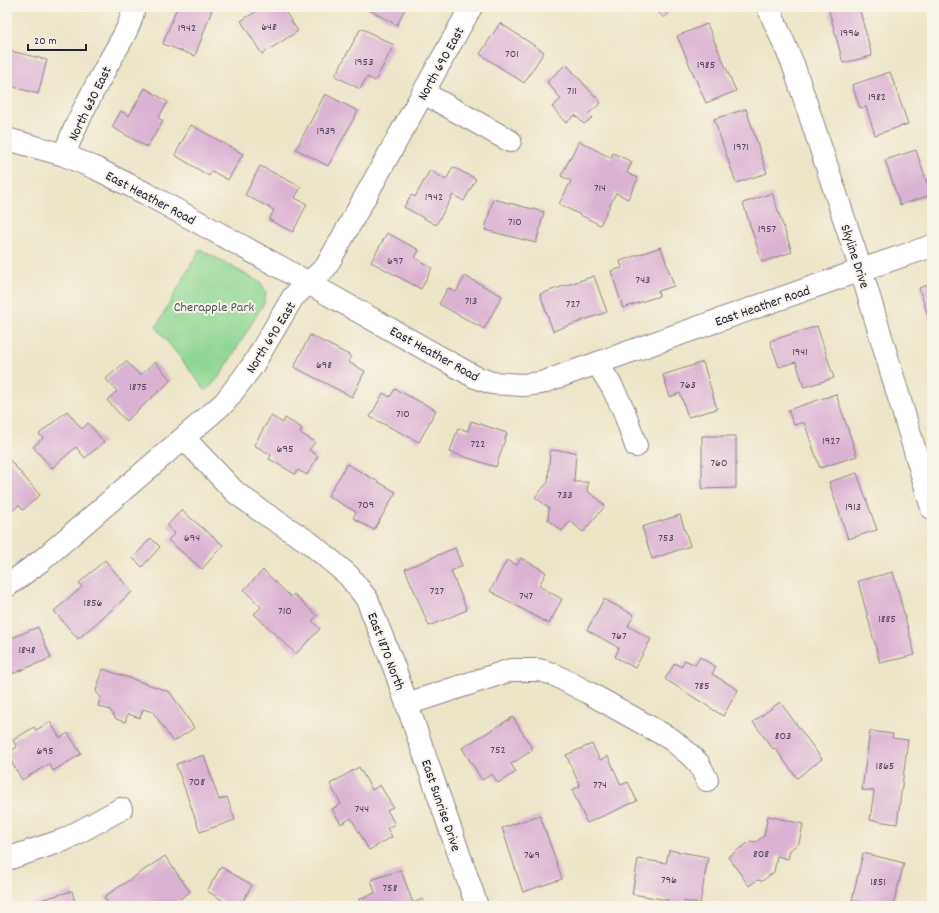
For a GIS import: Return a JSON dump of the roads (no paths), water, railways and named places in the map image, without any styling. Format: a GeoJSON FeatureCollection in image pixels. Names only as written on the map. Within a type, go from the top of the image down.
{"type":"FeatureCollection","features":[{"type":"Feature","properties":{"kind":"street","name":"North 630 East"},"geometry":{"type":"LineString","coordinates":[[64,155],[84,106],[122,38],[134,7]]}},
{"type":"Feature","properties":{"kind":"street","name":"North 690 East"},"geometry":{"type":"LineString","coordinates":[[7,586],[42,560],[184,438],[225,402],[239,386],[293,298],[326,267],[471,7]]}},
{"type":"Feature","properties":{"kind":"street","name":"Skyline Drive"},"geometry":{"type":"LineString","coordinates":[[768,7],[793,64],[861,270],[932,508]]}},
{"type":"Feature","properties":{"kind":"street"},"geometry":{"type":"LineString","coordinates":[[424,93],[510,141]]}},
{"type":"Feature","properties":{"kind":"street","name":"East Heather Road"},"geometry":{"type":"LineString","coordinates":[[7,139],[64,155],[95,168],[147,194],[309,283],[475,377],[492,383],[523,385],[541,383],[932,246]]}},
{"type":"Feature","properties":{"kind":"street"},"geometry":{"type":"LineString","coordinates":[[596,363],[612,387],[624,411],[636,446]]}},
{"type":"Feature","properties":{"kind":"street","name":"East 1870 North"},"geometry":{"type":"LineString","coordinates":[[184,438],[235,492],[310,543],[348,575],[367,599],[407,704],[511,670],[539,670],[553,674],[671,739],[699,764],[707,780]]}},
{"type":"Feature","properties":{"kind":"street","name":"East Sunrise Drive"},"geometry":{"type":"LineString","coordinates":[[407,704],[477,906]]}},
{"type":"Feature","properties":{"kind":"street"},"geometry":{"type":"LineString","coordinates":[[7,859],[64,840],[121,809]]}},
{"type":"Feature","properties":{"kind":"park label","name":"Cherapple Park"},"geometry":{"type":"Point","coordinates":[214,306]}}]}
